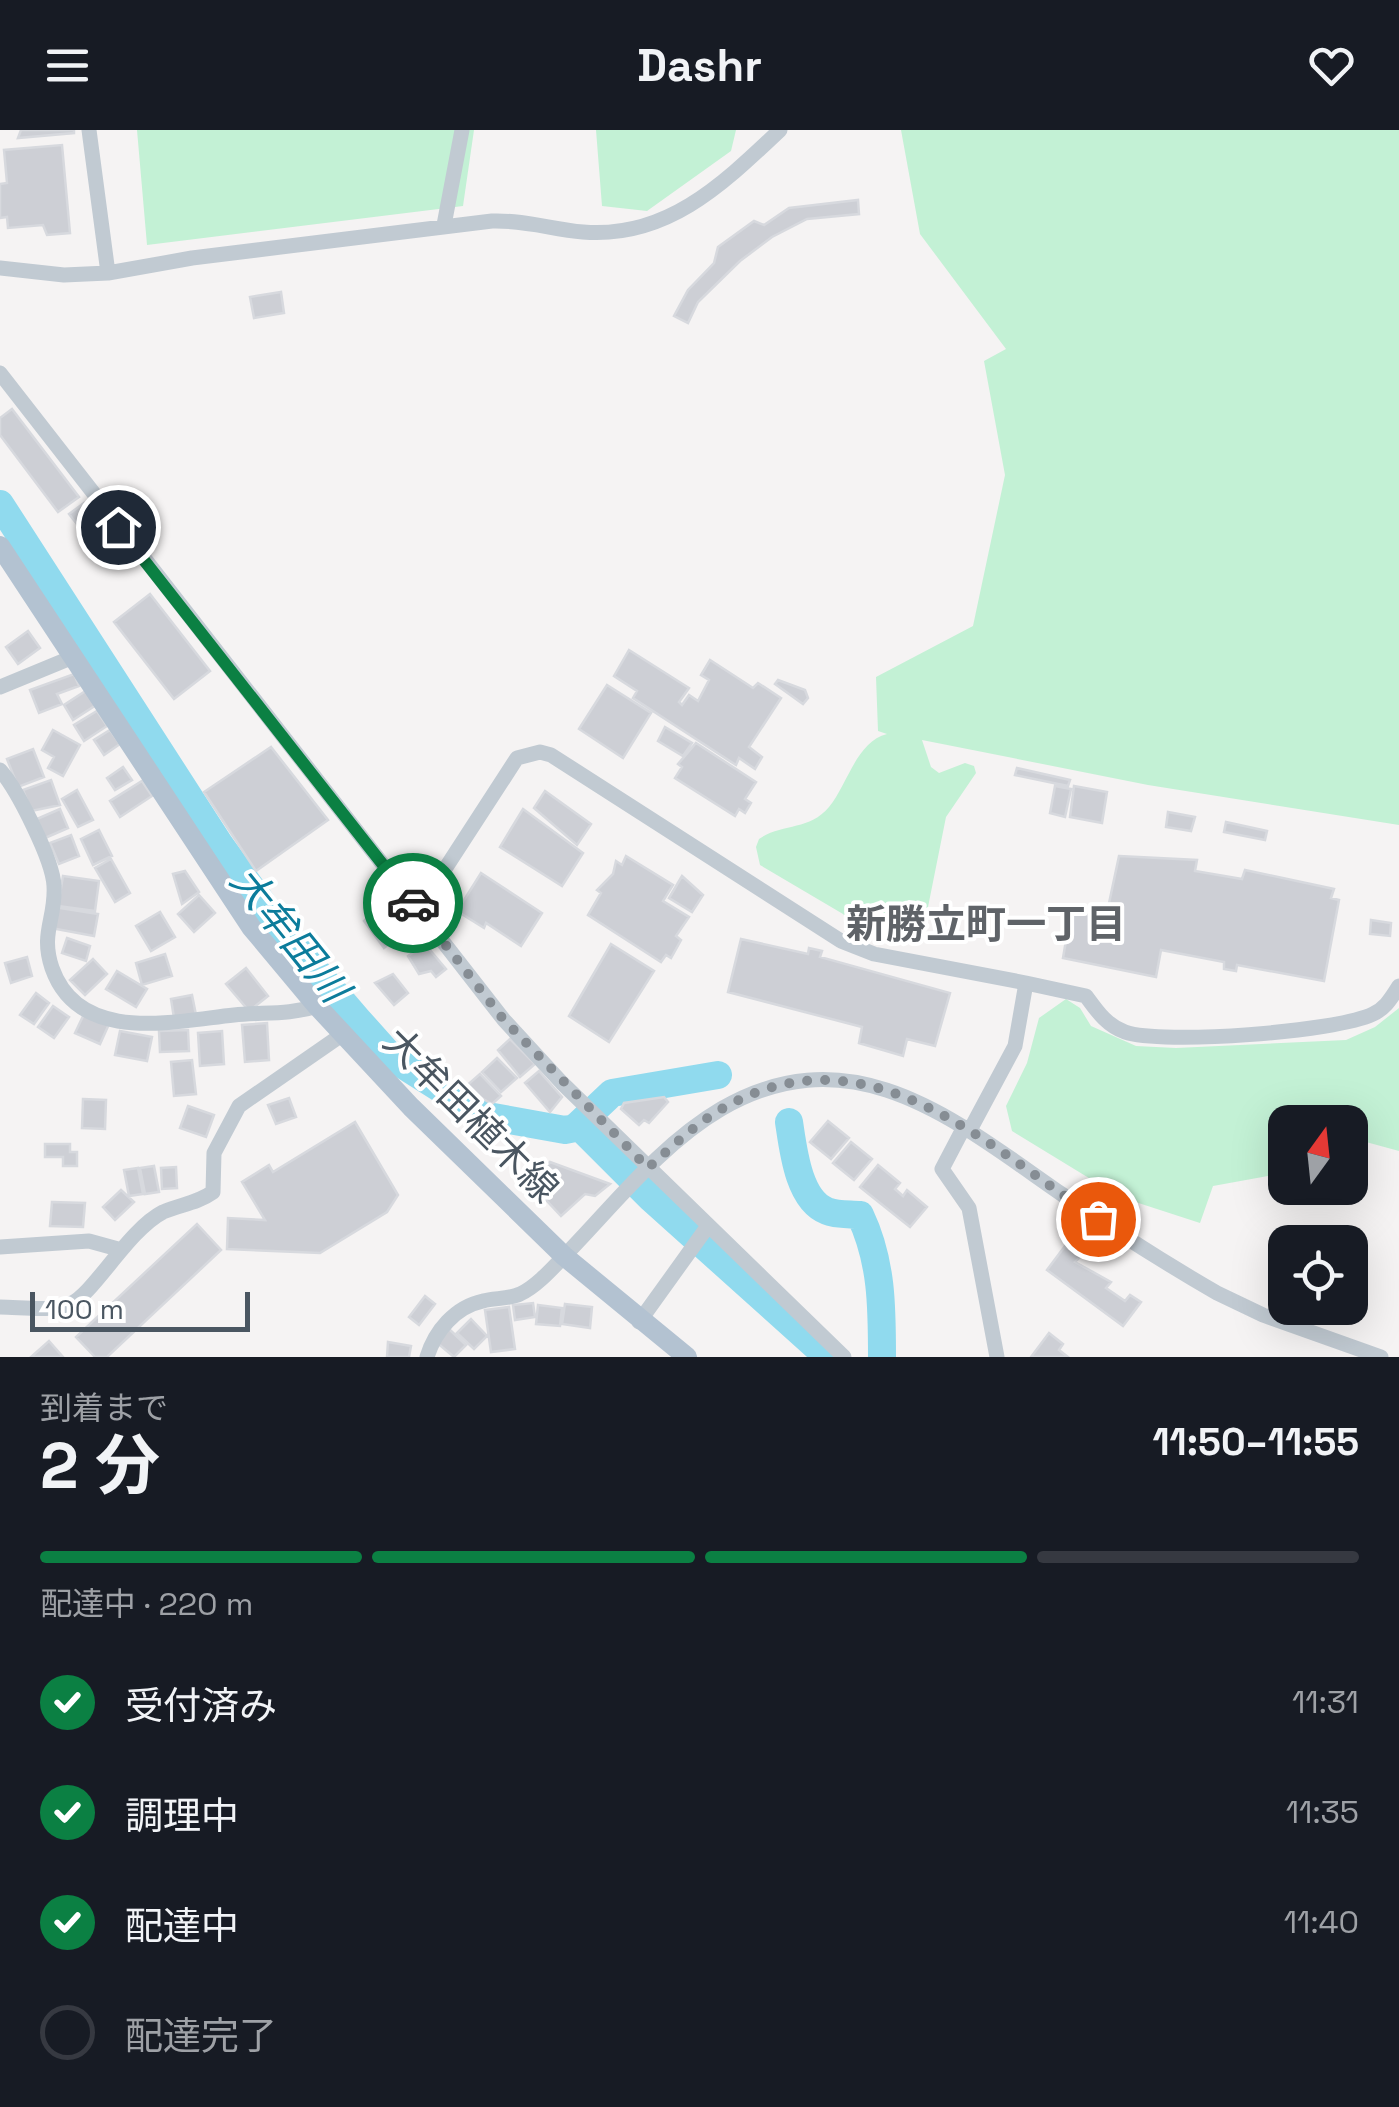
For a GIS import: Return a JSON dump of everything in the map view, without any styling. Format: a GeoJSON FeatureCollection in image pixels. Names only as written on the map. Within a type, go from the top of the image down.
{"type":"FeatureCollection","features":[{"type":"Feature","properties":{"kind":"main road","name":"大牟田植木線"},"geometry":{"type":"LineString","coordinates":[[0,546],[251,926],[317,1006],[564,1256],[639,1322],[687,1357]]}},
{"type":"Feature","properties":{"kind":"street"},"geometry":{"type":"LineString","coordinates":[[89,130],[108,274]]}},
{"type":"Feature","properties":{"kind":"street"},"geometry":{"type":"LineString","coordinates":[[444,224],[462,130]]}},
{"type":"Feature","properties":{"kind":"street"},"geometry":{"type":"LineString","coordinates":[[0,268],[108,274],[444,224],[527,220],[555,227],[632,232],[681,212],[720,186],[780,130]]}},
{"type":"Feature","properties":{"kind":"street"},"geometry":{"type":"LineString","coordinates":[[0,373],[352,829],[419,909],[461,970],[646,1171],[844,1357]]}},
{"type":"Feature","properties":{"kind":"street"},"geometry":{"type":"LineString","coordinates":[[0,688],[73,657]]}},
{"type":"Feature","properties":{"kind":"street"},"geometry":{"type":"LineString","coordinates":[[419,909],[505,772],[517,758],[540,752],[841,941],[874,954],[1086,996],[1104,1020],[1127,1032],[1164,1037],[1290,1031],[1354,1021],[1386,1006],[1399,986]]}},
{"type":"Feature","properties":{"kind":"street"},"geometry":{"type":"LineString","coordinates":[[0,770],[23,809],[54,885],[45,935],[53,970],[66,993],[88,1008],[138,1027],[234,1015],[296,1013],[317,1006]]}},
{"type":"Feature","properties":{"kind":"street"},"geometry":{"type":"LineString","coordinates":[[997,1357],[972,1220],[942,1170],[1015,1046],[1026,983]]}},
{"type":"Feature","properties":{"kind":"street"},"geometry":{"type":"LineString","coordinates":[[0,1307],[66,1306],[78,1300],[118,1250],[164,1212],[195,1205],[213,1192],[214,1153],[239,1106],[343,1034]]}},
{"type":"Feature","properties":{"kind":"street"},"geometry":{"type":"LineString","coordinates":[[426,1357],[432,1339],[450,1318],[477,1302],[520,1294],[564,1256],[646,1171],[718,1111],[750,1094],[791,1083],[861,1082],[928,1104],[1158,1259],[1217,1293],[1298,1328],[1381,1357]]}},
{"type":"Feature","properties":{"kind":"street"},"geometry":{"type":"LineString","coordinates":[[639,1322],[706,1229]]}},
{"type":"Feature","properties":{"kind":"street"},"geometry":{"type":"LineString","coordinates":[[0,1247],[89,1241],[118,1250]]}},
{"type":"Feature","properties":{"kind":"green space"},"geometry":{"type":"Polygon","coordinates":[[[137,130],[474,130],[463,206],[147,245],[137,130]]]}},
{"type":"Feature","properties":{"kind":"green space"},"geometry":{"type":"Polygon","coordinates":[[[596,130],[736,130],[731,151],[647,211],[602,206],[596,130]]]}},
{"type":"Feature","properties":{"kind":"green space"},"geometry":{"type":"Polygon","coordinates":[[[901,130],[1399,130],[1399,825],[1148,785],[922,740],[931,767],[939,773],[965,763],[974,766],[976,773],[946,817],[921,942],[855,926],[843,914],[760,865],[756,847],[759,839],[821,815],[836,798],[860,755],[876,738],[887,734],[878,731],[876,677],[973,626],[1005,475],[984,361],[1006,349],[920,234],[901,130]]]}},
{"type":"Feature","properties":{"kind":"green space"},"geometry":{"type":"Polygon","coordinates":[[[1066,999],[1080,1008],[1091,1026],[1136,1046],[1176,1048],[1346,1040],[1375,1027],[1399,1008],[1399,1151],[1368,1143],[1368,1105],[1268,1105],[1268,1176],[1213,1186],[1200,1223],[1120,1197],[1012,1131],[1006,1106],[1027,1063],[1039,1018],[1066,999]]]}},
{"type":"Feature","properties":{"kind":"building"},"geometry":{"type":"Polygon","coordinates":[[[21,130],[74,130],[74,133],[18,138],[21,130]]]}},
{"type":"Feature","properties":{"kind":"building"},"geometry":{"type":"Polygon","coordinates":[[[62,145],[70,233],[47,235],[43,225],[8,228],[7,217],[0,218],[0,184],[7,183],[4,150],[62,145]]]}},
{"type":"Feature","properties":{"kind":"building"},"geometry":{"type":"Polygon","coordinates":[[[858,200],[859,214],[807,219],[772,237],[740,261],[698,302],[688,323],[674,316],[688,290],[714,263],[718,247],[754,221],[764,225],[789,208],[858,200]]]}},
{"type":"Feature","properties":{"kind":"building"},"geometry":{"type":"Polygon","coordinates":[[[281,292],[284,313],[254,318],[250,297],[281,292]]]}},
{"type":"Feature","properties":{"kind":"building"},"geometry":{"type":"Polygon","coordinates":[[[12,409],[79,497],[58,512],[0,435],[0,418],[12,409]]]}},
{"type":"Feature","properties":{"kind":"building"},"geometry":{"type":"Polygon","coordinates":[[[84,503],[103,526],[88,538],[69,514],[84,503]]]}},
{"type":"Feature","properties":{"kind":"building"},"geometry":{"type":"Polygon","coordinates":[[[150,594],[210,671],[174,699],[114,622],[150,594]]]}},
{"type":"Feature","properties":{"kind":"building"},"geometry":{"type":"Polygon","coordinates":[[[28,631],[40,648],[18,664],[6,647],[28,631]]]}},
{"type":"Feature","properties":{"kind":"building"},"geometry":{"type":"Polygon","coordinates":[[[629,650],[689,688],[679,702],[682,705],[689,695],[698,701],[709,680],[701,675],[710,660],[753,688],[758,683],[781,698],[749,747],[762,757],[755,769],[739,758],[736,765],[633,698],[637,691],[614,676],[629,650]]]}},
{"type":"Feature","properties":{"kind":"building"},"geometry":{"type":"Polygon","coordinates":[[[74,674],[79,686],[57,694],[62,704],[39,713],[30,690],[74,674]]]}},
{"type":"Feature","properties":{"kind":"building"},"geometry":{"type":"Polygon","coordinates":[[[778,680],[805,690],[808,698],[803,704],[775,684],[778,680]]]}},
{"type":"Feature","properties":{"kind":"building"},"geometry":{"type":"Polygon","coordinates":[[[607,685],[651,713],[623,758],[579,729],[607,685]]]}},
{"type":"Feature","properties":{"kind":"building"},"geometry":{"type":"Polygon","coordinates":[[[87,690],[96,705],[73,720],[64,705],[87,690]]]}},
{"type":"Feature","properties":{"kind":"building"},"geometry":{"type":"Polygon","coordinates":[[[97,711],[107,726],[84,741],[74,725],[97,711]]]}},
{"type":"Feature","properties":{"kind":"building"},"geometry":{"type":"Polygon","coordinates":[[[665,727],[692,743],[683,756],[658,741],[665,727]]]}},
{"type":"Feature","properties":{"kind":"building"},"geometry":{"type":"Polygon","coordinates":[[[53,730],[80,745],[63,776],[48,768],[54,757],[42,750],[53,730]]]}},
{"type":"Feature","properties":{"kind":"building"},"geometry":{"type":"Polygon","coordinates":[[[110,730],[120,744],[104,755],[94,740],[110,730]]]}},
{"type":"Feature","properties":{"kind":"building"},"geometry":{"type":"Polygon","coordinates":[[[696,743],[756,782],[745,799],[751,803],[745,813],[739,809],[735,816],[675,778],[682,767],[678,764],[696,743]]]}},
{"type":"Feature","properties":{"kind":"building"},"geometry":{"type":"Polygon","coordinates":[[[271,747],[328,820],[256,871],[204,792],[271,747]]]}},
{"type":"Feature","properties":{"kind":"building"},"geometry":{"type":"Polygon","coordinates":[[[33,749],[44,777],[18,787],[7,759],[33,749]]]}},
{"type":"Feature","properties":{"kind":"building"},"geometry":{"type":"Polygon","coordinates":[[[123,767],[132,780],[115,790],[107,778],[123,767]]]}},
{"type":"Feature","properties":{"kind":"building"},"geometry":{"type":"Polygon","coordinates":[[[1017,768],[1070,780],[1068,786],[1015,775],[1017,768]]]}},
{"type":"Feature","properties":{"kind":"building"},"geometry":{"type":"Polygon","coordinates":[[[51,780],[60,805],[31,811],[23,790],[51,780]]]}},
{"type":"Feature","properties":{"kind":"building"},"geometry":{"type":"Polygon","coordinates":[[[142,781],[152,796],[120,817],[110,801],[142,781]]]}},
{"type":"Feature","properties":{"kind":"building"},"geometry":{"type":"Polygon","coordinates":[[[1055,786],[1071,789],[1065,817],[1050,813],[1055,786]]]}},
{"type":"Feature","properties":{"kind":"building"},"geometry":{"type":"Polygon","coordinates":[[[1074,786],[1107,792],[1102,823],[1070,817],[1074,786]]]}},
{"type":"Feature","properties":{"kind":"building"},"geometry":{"type":"Polygon","coordinates":[[[77,790],[93,820],[78,827],[62,799],[77,790]]]}},
{"type":"Feature","properties":{"kind":"building"},"geometry":{"type":"Polygon","coordinates":[[[545,791],[591,824],[577,845],[534,808],[545,791]]]}},
{"type":"Feature","properties":{"kind":"building"},"geometry":{"type":"Polygon","coordinates":[[[60,809],[68,828],[45,838],[37,819],[60,809]]]}},
{"type":"Feature","properties":{"kind":"building"},"geometry":{"type":"Polygon","coordinates":[[[523,809],[583,853],[562,886],[500,847],[523,809]]]}},
{"type":"Feature","properties":{"kind":"building"},"geometry":{"type":"Polygon","coordinates":[[[1168,812],[1195,817],[1191,831],[1166,827],[1168,812]]]}},
{"type":"Feature","properties":{"kind":"building"},"geometry":{"type":"Polygon","coordinates":[[[1226,822],[1267,831],[1265,840],[1224,832],[1226,822]]]}},
{"type":"Feature","properties":{"kind":"building"},"geometry":{"type":"Polygon","coordinates":[[[99,830],[112,856],[93,865],[81,839],[99,830]]]}},
{"type":"Feature","properties":{"kind":"building"},"geometry":{"type":"Polygon","coordinates":[[[71,835],[79,856],[59,864],[50,843],[71,835]]]}},
{"type":"Feature","properties":{"kind":"building"},"geometry":{"type":"Polygon","coordinates":[[[626,856],[673,885],[663,901],[689,917],[676,936],[681,940],[671,958],[666,955],[661,962],[588,915],[601,893],[597,890],[613,874],[616,861],[622,865],[626,856]]]}},
{"type":"Feature","properties":{"kind":"building"},"geometry":{"type":"Polygon","coordinates":[[[1119,856],[1197,860],[1195,871],[1242,879],[1245,870],[1334,889],[1331,898],[1339,900],[1324,981],[1237,965],[1236,971],[1224,969],[1224,962],[1161,950],[1156,977],[1063,958],[1071,911],[1089,915],[1091,905],[1108,908],[1119,856]]]}},
{"type":"Feature","properties":{"kind":"building"},"geometry":{"type":"Polygon","coordinates":[[[111,859],[130,893],[115,902],[95,868],[111,859]]]}},
{"type":"Feature","properties":{"kind":"building"},"geometry":{"type":"Polygon","coordinates":[[[185,871],[199,892],[182,904],[173,874],[185,871]]]}},
{"type":"Feature","properties":{"kind":"building"},"geometry":{"type":"Polygon","coordinates":[[[481,873],[542,913],[521,946],[486,923],[484,928],[457,911],[481,873]]]}},
{"type":"Feature","properties":{"kind":"building"},"geometry":{"type":"Polygon","coordinates":[[[63,876],[99,881],[95,911],[58,906],[63,876]]]}},
{"type":"Feature","properties":{"kind":"building"},"geometry":{"type":"Polygon","coordinates":[[[682,876],[703,895],[692,912],[669,898],[682,876]]]}},
{"type":"Feature","properties":{"kind":"building"},"geometry":{"type":"Polygon","coordinates":[[[199,895],[215,913],[194,932],[178,914],[199,895]]]}},
{"type":"Feature","properties":{"kind":"building"},"geometry":{"type":"Polygon","coordinates":[[[54,907],[98,914],[94,936],[51,928],[54,907]]]}},
{"type":"Feature","properties":{"kind":"building"},"geometry":{"type":"Polygon","coordinates":[[[377,909],[404,934],[406,942],[401,946],[395,939],[384,948],[364,921],[377,909]]]}},
{"type":"Feature","properties":{"kind":"building"},"geometry":{"type":"Polygon","coordinates":[[[160,912],[175,937],[151,951],[136,926],[160,912]]]}},
{"type":"Feature","properties":{"kind":"building"},"geometry":{"type":"Polygon","coordinates":[[[1371,920],[1391,923],[1390,936],[1370,934],[1371,920]]]}},
{"type":"Feature","properties":{"kind":"building"},"geometry":{"type":"Polygon","coordinates":[[[67,938],[90,946],[86,961],[62,953],[67,938]]]}},
{"type":"Feature","properties":{"kind":"building"},"geometry":{"type":"Polygon","coordinates":[[[741,939],[808,954],[809,948],[822,951],[820,957],[950,993],[935,1046],[907,1039],[903,1056],[859,1043],[862,1027],[728,992],[741,939]]]}},
{"type":"Feature","properties":{"kind":"building"},"geometry":{"type":"Polygon","coordinates":[[[425,944],[446,969],[436,977],[431,971],[419,974],[408,956],[425,944]]]}},
{"type":"Feature","properties":{"kind":"building"},"geometry":{"type":"Polygon","coordinates":[[[611,944],[654,971],[609,1042],[569,1016],[611,944]]]}},
{"type":"Feature","properties":{"kind":"building"},"geometry":{"type":"Polygon","coordinates":[[[165,954],[172,976],[142,985],[136,963],[165,954]]]}},
{"type":"Feature","properties":{"kind":"building"},"geometry":{"type":"Polygon","coordinates":[[[27,957],[32,976],[11,983],[5,963],[27,957]]]}},
{"type":"Feature","properties":{"kind":"building"},"geometry":{"type":"Polygon","coordinates":[[[93,959],[107,974],[85,995],[70,980],[93,959]]]}},
{"type":"Feature","properties":{"kind":"building"},"geometry":{"type":"Polygon","coordinates":[[[246,968],[268,996],[249,1011],[226,984],[246,968]]]}},
{"type":"Feature","properties":{"kind":"building"},"geometry":{"type":"Polygon","coordinates":[[[117,971],[147,989],[136,1007],[106,989],[117,971]]]}},
{"type":"Feature","properties":{"kind":"building"},"geometry":{"type":"Polygon","coordinates":[[[393,974],[408,993],[394,1005],[375,983],[393,974]]]}},
{"type":"Feature","properties":{"kind":"building"},"geometry":{"type":"Polygon","coordinates":[[[36,993],[49,1003],[34,1024],[20,1015],[36,993]]]}},
{"type":"Feature","properties":{"kind":"building"},"geometry":{"type":"Polygon","coordinates":[[[192,995],[196,1015],[174,1018],[171,999],[192,995]]]}},
{"type":"Feature","properties":{"kind":"building"},"geometry":{"type":"Polygon","coordinates":[[[53,1006],[69,1017],[54,1038],[38,1027],[53,1006]]]}},
{"type":"Feature","properties":{"kind":"building"},"geometry":{"type":"Polygon","coordinates":[[[85,1012],[109,1024],[100,1044],[75,1033],[85,1012]]]}},
{"type":"Feature","properties":{"kind":"building"},"geometry":{"type":"Polygon","coordinates":[[[267,1023],[269,1060],[245,1062],[242,1025],[267,1023]]]}},
{"type":"Feature","properties":{"kind":"building"},"geometry":{"type":"Polygon","coordinates":[[[188,1030],[189,1051],[160,1052],[159,1031],[188,1030]]]}},
{"type":"Feature","properties":{"kind":"building"},"geometry":{"type":"Polygon","coordinates":[[[120,1031],[152,1037],[147,1061],[115,1055],[120,1031]]]}},
{"type":"Feature","properties":{"kind":"building"},"geometry":{"type":"Polygon","coordinates":[[[222,1031],[224,1064],[200,1066],[198,1033],[222,1031]]]}},
{"type":"Feature","properties":{"kind":"building"},"geometry":{"type":"Polygon","coordinates":[[[510,1039],[535,1064],[520,1077],[498,1050],[510,1039]]]}},
{"type":"Feature","properties":{"kind":"building"},"geometry":{"type":"Polygon","coordinates":[[[497,1058],[517,1078],[501,1092],[482,1072],[497,1058]]]}},
{"type":"Feature","properties":{"kind":"building"},"geometry":{"type":"Polygon","coordinates":[[[192,1060],[196,1094],[174,1096],[171,1062],[192,1060]]]}},
{"type":"Feature","properties":{"kind":"building"},"geometry":{"type":"Polygon","coordinates":[[[539,1071],[562,1097],[550,1112],[525,1083],[539,1071]]]}},
{"type":"Feature","properties":{"kind":"building"},"geometry":{"type":"Polygon","coordinates":[[[480,1074],[501,1096],[492,1104],[464,1088],[480,1074]]]}},
{"type":"Feature","properties":{"kind":"building"},"geometry":{"type":"Polygon","coordinates":[[[664,1097],[668,1102],[649,1123],[644,1120],[639,1125],[621,1109],[624,1103],[664,1097]]]}},
{"type":"Feature","properties":{"kind":"building"},"geometry":{"type":"Polygon","coordinates":[[[289,1098],[296,1117],[276,1124],[268,1105],[289,1098]]]}},
{"type":"Feature","properties":{"kind":"building"},"geometry":{"type":"Polygon","coordinates":[[[83,1099],[106,1100],[105,1129],[82,1128],[83,1099]]]}},
{"type":"Feature","properties":{"kind":"building"},"geometry":{"type":"Polygon","coordinates":[[[188,1106],[214,1115],[206,1137],[180,1128],[188,1106]]]}},
{"type":"Feature","properties":{"kind":"building"},"geometry":{"type":"Polygon","coordinates":[[[828,1121],[849,1138],[831,1159],[810,1142],[828,1121]]]}},
{"type":"Feature","properties":{"kind":"building"},"geometry":{"type":"Polygon","coordinates":[[[355,1122],[398,1195],[387,1212],[320,1253],[227,1249],[228,1218],[265,1220],[242,1182],[269,1165],[273,1172],[355,1122]]]}},
{"type":"Feature","properties":{"kind":"building"},"geometry":{"type":"Polygon","coordinates":[[[851,1142],[872,1159],[854,1180],[833,1163],[851,1142]]]}},
{"type":"Feature","properties":{"kind":"building"},"geometry":{"type":"Polygon","coordinates":[[[45,1144],[70,1144],[70,1152],[77,1152],[77,1166],[63,1166],[63,1157],[45,1157],[45,1144]]]}},
{"type":"Feature","properties":{"kind":"building"},"geometry":{"type":"Polygon","coordinates":[[[550,1162],[610,1184],[595,1196],[585,1194],[561,1216],[532,1185],[550,1162]]]}},
{"type":"Feature","properties":{"kind":"building"},"geometry":{"type":"Polygon","coordinates":[[[878,1165],[900,1183],[895,1189],[903,1196],[907,1190],[927,1207],[910,1227],[860,1187],[878,1165]]]}},
{"type":"Feature","properties":{"kind":"building"},"geometry":{"type":"Polygon","coordinates":[[[154,1166],[159,1192],[145,1194],[140,1168],[154,1166]]]}},
{"type":"Feature","properties":{"kind":"building"},"geometry":{"type":"Polygon","coordinates":[[[176,1167],[177,1188],[162,1189],[161,1168],[176,1167]]]}},
{"type":"Feature","properties":{"kind":"building"},"geometry":{"type":"Polygon","coordinates":[[[138,1168],[143,1194],[129,1196],[124,1170],[138,1168]]]}},
{"type":"Feature","properties":{"kind":"building"},"geometry":{"type":"Polygon","coordinates":[[[121,1190],[134,1202],[115,1220],[103,1207],[121,1190]]]}},
{"type":"Feature","properties":{"kind":"building"},"geometry":{"type":"Polygon","coordinates":[[[52,1202],[85,1203],[83,1227],[50,1226],[52,1202]]]}},
{"type":"Feature","properties":{"kind":"building"},"geometry":{"type":"Polygon","coordinates":[[[197,1224],[221,1250],[107,1357],[95,1357],[76,1337],[197,1224]]]}},
{"type":"Feature","properties":{"kind":"building"},"geometry":{"type":"Polygon","coordinates":[[[1065,1246],[1080,1257],[1075,1262],[1111,1282],[1106,1288],[1125,1301],[1130,1295],[1141,1302],[1123,1326],[1047,1270],[1065,1246]]]}},
{"type":"Feature","properties":{"kind":"building"},"geometry":{"type":"Polygon","coordinates":[[[425,1296],[435,1304],[419,1325],[409,1317],[425,1296]]]}},
{"type":"Feature","properties":{"kind":"building"},"geometry":{"type":"Polygon","coordinates":[[[533,1303],[535,1317],[515,1320],[513,1305],[533,1303]]]}},
{"type":"Feature","properties":{"kind":"building"},"geometry":{"type":"Polygon","coordinates":[[[565,1304],[592,1307],[590,1328],[562,1324],[565,1304]]]}},
{"type":"Feature","properties":{"kind":"building"},"geometry":{"type":"Polygon","coordinates":[[[538,1305],[562,1308],[560,1326],[536,1324],[538,1305]]]}},
{"type":"Feature","properties":{"kind":"building"},"geometry":{"type":"Polygon","coordinates":[[[509,1307],[515,1349],[491,1352],[485,1310],[509,1307]]]}},
{"type":"Feature","properties":{"kind":"building"},"geometry":{"type":"Polygon","coordinates":[[[471,1319],[487,1336],[474,1349],[457,1333],[471,1319]]]}},
{"type":"Feature","properties":{"kind":"building"},"geometry":{"type":"Polygon","coordinates":[[[449,1329],[466,1345],[454,1357],[436,1342],[449,1329]]]}},
{"type":"Feature","properties":{"kind":"building"},"geometry":{"type":"Polygon","coordinates":[[[1049,1333],[1063,1344],[1059,1350],[1068,1357],[1031,1357],[1049,1333]]]}},
{"type":"Feature","properties":{"kind":"building"},"geometry":{"type":"Polygon","coordinates":[[[49,1341],[63,1357],[31,1357],[49,1341]]]}},
{"type":"Feature","properties":{"kind":"building"},"geometry":{"type":"Polygon","coordinates":[[[388,1342],[411,1346],[409,1357],[387,1357],[388,1342]]]}},
{"type":"Feature","properties":{"kind":"waterway","name":"大牟田川"},"geometry":{"type":"LineString","coordinates":[[0,504],[220,845],[286,936],[392,1058],[482,1115],[565,1130],[575,1128],[612,1093],[718,1075]]}},
{"type":"Feature","properties":{"kind":"waterway","name":"大牟田川"},"geometry":{"type":"LineString","coordinates":[[789,1122],[799,1172],[809,1196],[827,1211],[860,1215],[867,1232],[879,1284],[882,1357]]}},
{"type":"Feature","properties":{"kind":"waterway"},"geometry":{"type":"LineString","coordinates":[[578,1125],[651,1198],[828,1357]]}},
{"type":"Feature","properties":{"kind":"way so far"},"geometry":{"type":"LineString","coordinates":[[413,903],[461,970],[504,1020],[648,1168],[718,1111],[750,1094],[791,1083],[861,1082],[928,1104],[1098,1219]]}},
{"type":"Feature","properties":{"kind":"district","name":"新勝立町一丁目"},"geometry":{"type":"Point","coordinates":[986,924]}},
{"type":"Feature","properties":{"kind":"route"},"geometry":{"type":"LineString","coordinates":[[118,527],[413,903]]}}]}
